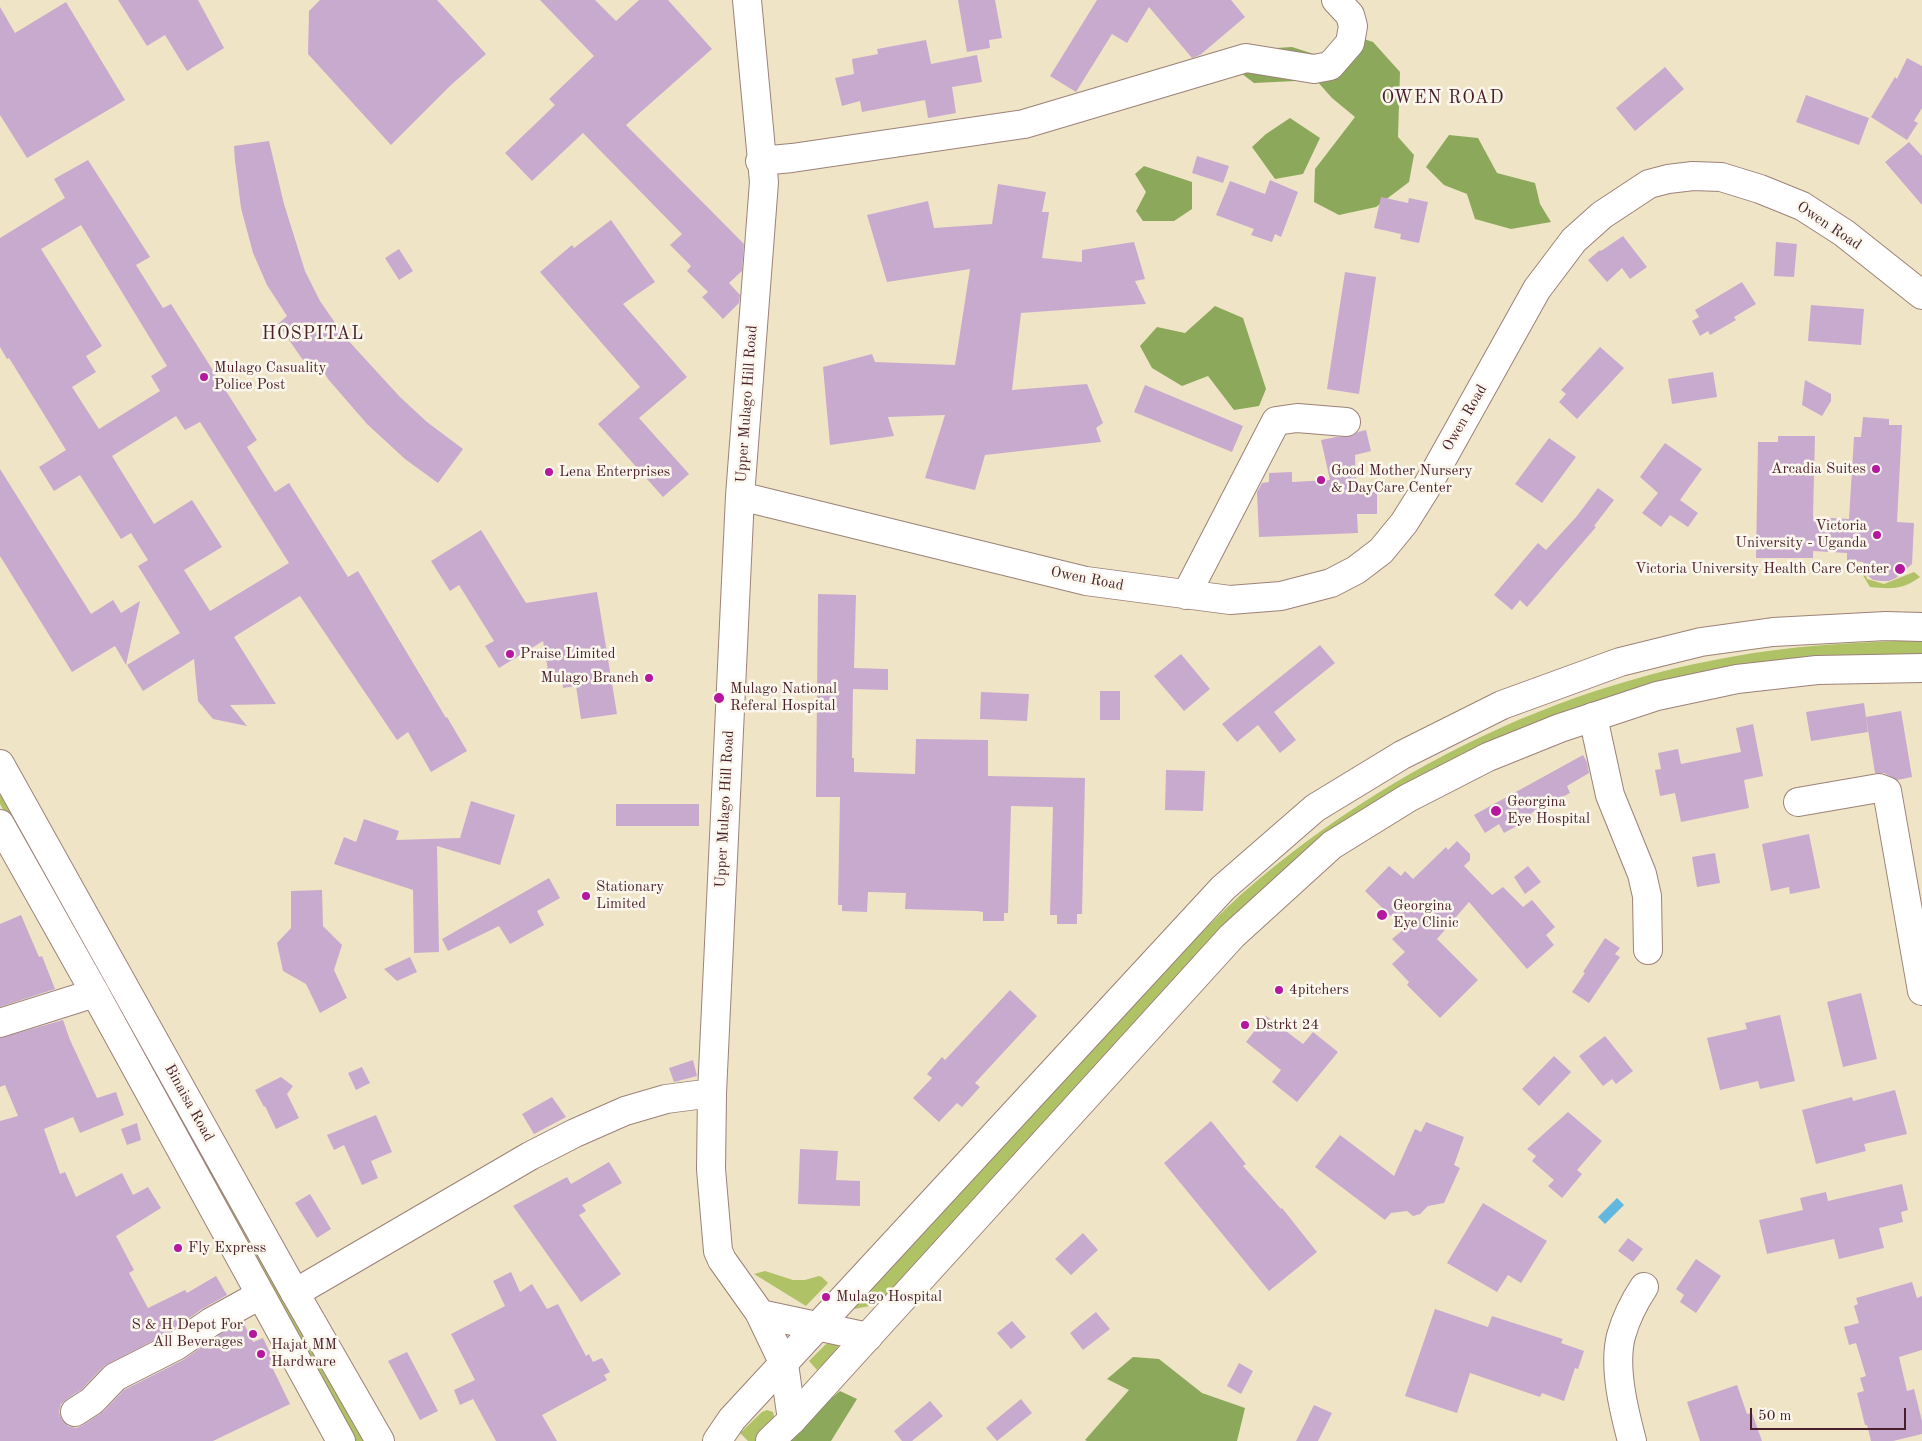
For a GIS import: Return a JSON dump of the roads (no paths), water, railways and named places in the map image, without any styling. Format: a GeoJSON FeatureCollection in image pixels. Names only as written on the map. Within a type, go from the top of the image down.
{"type":"FeatureCollection","features":[{"type":"Feature","properties":{"kind":"street","name":"Upper Mulago Hill Road"},"geometry":{"type":"LineString","coordinates":[[747,0],[760,161],[764,182],[740,496],[712,1093],[711,1169],[718,1251],[722,1260],[760,1314],[784,1364],[792,1420]]}},
{"type":"Feature","properties":{"kind":"street"},"geometry":{"type":"LineString","coordinates":[[760,161],[1024,124],[1246,58],[1314,69],[1330,66],[1350,43],[1353,26],[1350,15],[1336,0]]}},
{"type":"Feature","properties":{"kind":"street","name":"Owen Road"},"geometry":{"type":"LineString","coordinates":[[740,496],[1086,581],[1230,600],[1281,596],[1331,583],[1356,570],[1381,551],[1404,523],[1426,488],[1537,289],[1574,240],[1602,215],[1649,184],[1668,179],[1693,176],[1721,177],[1760,189],[1802,206],[1844,233],[1922,295]]}},
{"type":"Feature","properties":{"kind":"street"},"geometry":{"type":"LineString","coordinates":[[1186,595],[1276,421],[1297,418],[1346,422]]}},
{"type":"Feature","properties":{"kind":"street"},"geometry":{"type":"LineString","coordinates":[[717,1441],[732,1419],[1223,888],[1315,808],[1402,755],[1502,705],[1620,662],[1701,642],[1773,632],[1886,626],[1922,627]]}},
{"type":"Feature","properties":{"kind":"street"},"geometry":{"type":"LineString","coordinates":[[770,1441],[792,1420],[868,1337],[1232,936],[1332,845],[1408,798],[1488,758],[1560,728],[1657,696],[1737,679],[1817,670],[1922,668]]}},
{"type":"Feature","properties":{"kind":"street"},"geometry":{"type":"LineString","coordinates":[[1593,717],[1610,795],[1642,874],[1647,896],[1648,950]]}},
{"type":"Feature","properties":{"kind":"street","name":"Binaisa Road"},"geometry":{"type":"LineString","coordinates":[[0,764],[295,1293],[380,1441]]}},
{"type":"Feature","properties":{"kind":"street"},"geometry":{"type":"LineString","coordinates":[[1798,802],[1879,788],[1888,791],[1922,991]]}},
{"type":"Feature","properties":{"kind":"street","name":"Binaisa Road"},"geometry":{"type":"LineString","coordinates":[[0,824],[341,1441]]}},
{"type":"Feature","properties":{"kind":"street"},"geometry":{"type":"LineString","coordinates":[[1200,913],[1232,936]]}},
{"type":"Feature","properties":{"kind":"street"},"geometry":{"type":"LineString","coordinates":[[0,1022],[95,993]]}},
{"type":"Feature","properties":{"kind":"street"},"geometry":{"type":"LineString","coordinates":[[295,1293],[530,1156],[575,1133],[625,1112],[666,1099],[712,1093]]}},
{"type":"Feature","properties":{"kind":"street"},"geometry":{"type":"LineString","coordinates":[[1632,1441],[1625,1413],[1618,1360],[1626,1320],[1644,1286]]}},
{"type":"Feature","properties":{"kind":"street"},"geometry":{"type":"LineString","coordinates":[[75,1412],[92,1401],[115,1377],[176,1346],[212,1322],[260,1295]]}},
{"type":"Feature","properties":{"kind":"street"},"geometry":{"type":"LineString","coordinates":[[760,1314],[868,1337]]}},
{"type":"Feature","properties":{"kind":"water"},"geometry":{"type":"Polygon","coordinates":[[[1617,1198],[1624,1205],[1605,1224],[1598,1217],[1617,1198]]]}},
{"type":"Feature","properties":{"kind":"place","name":"Mulago Casuality Police Post"},"geometry":{"type":"Point","coordinates":[204,377]}},
{"type":"Feature","properties":{"kind":"place","name":"Arcadia Suites"},"geometry":{"type":"Point","coordinates":[1876,469]}},
{"type":"Feature","properties":{"kind":"place","name":"Lena Enterprises"},"geometry":{"type":"Point","coordinates":[549,472]}},
{"type":"Feature","properties":{"kind":"place","name":"Good Mother Nursery & DayCare Center"},"geometry":{"type":"Point","coordinates":[1321,480]}},
{"type":"Feature","properties":{"kind":"place","name":"Victoria University - Uganda"},"geometry":{"type":"Point","coordinates":[1877,535]}},
{"type":"Feature","properties":{"kind":"place","name":"Victoria University Health Care Center"},"geometry":{"type":"Point","coordinates":[1900,569]}},
{"type":"Feature","properties":{"kind":"place","name":"Praise Limited"},"geometry":{"type":"Point","coordinates":[510,654]}},
{"type":"Feature","properties":{"kind":"place","name":"Mulago Branch"},"geometry":{"type":"Point","coordinates":[649,678]}},
{"type":"Feature","properties":{"kind":"place","name":"Mulago National Referal Hospital"},"geometry":{"type":"Point","coordinates":[719,698]}},
{"type":"Feature","properties":{"kind":"place","name":"Georgina Eye Hospital"},"geometry":{"type":"Point","coordinates":[1496,811]}},
{"type":"Feature","properties":{"kind":"place","name":"Stationary Limited"},"geometry":{"type":"Point","coordinates":[586,896]}},
{"type":"Feature","properties":{"kind":"place","name":"Georgina Eye Clinic"},"geometry":{"type":"Point","coordinates":[1382,915]}},
{"type":"Feature","properties":{"kind":"place","name":"4pitchers"},"geometry":{"type":"Point","coordinates":[1279,990]}},
{"type":"Feature","properties":{"kind":"place","name":"Dstrkt 24"},"geometry":{"type":"Point","coordinates":[1245,1025]}},
{"type":"Feature","properties":{"kind":"place","name":"Fly Express"},"geometry":{"type":"Point","coordinates":[178,1248]}},
{"type":"Feature","properties":{"kind":"place","name":"Mulago Hospital"},"geometry":{"type":"Point","coordinates":[826,1297]}},
{"type":"Feature","properties":{"kind":"place","name":"S & H Depot For All Beverages"},"geometry":{"type":"Point","coordinates":[253,1334]}},
{"type":"Feature","properties":{"kind":"place","name":"Hajat MM Hardware"},"geometry":{"type":"Point","coordinates":[261,1354]}},
{"type":"Feature","properties":{"kind":"district","name":"OWEN ROAD"},"geometry":{"type":"Point","coordinates":[1443,98]}},
{"type":"Feature","properties":{"kind":"district","name":"HOSPITAL"},"geometry":{"type":"Point","coordinates":[313,334]}}]}
